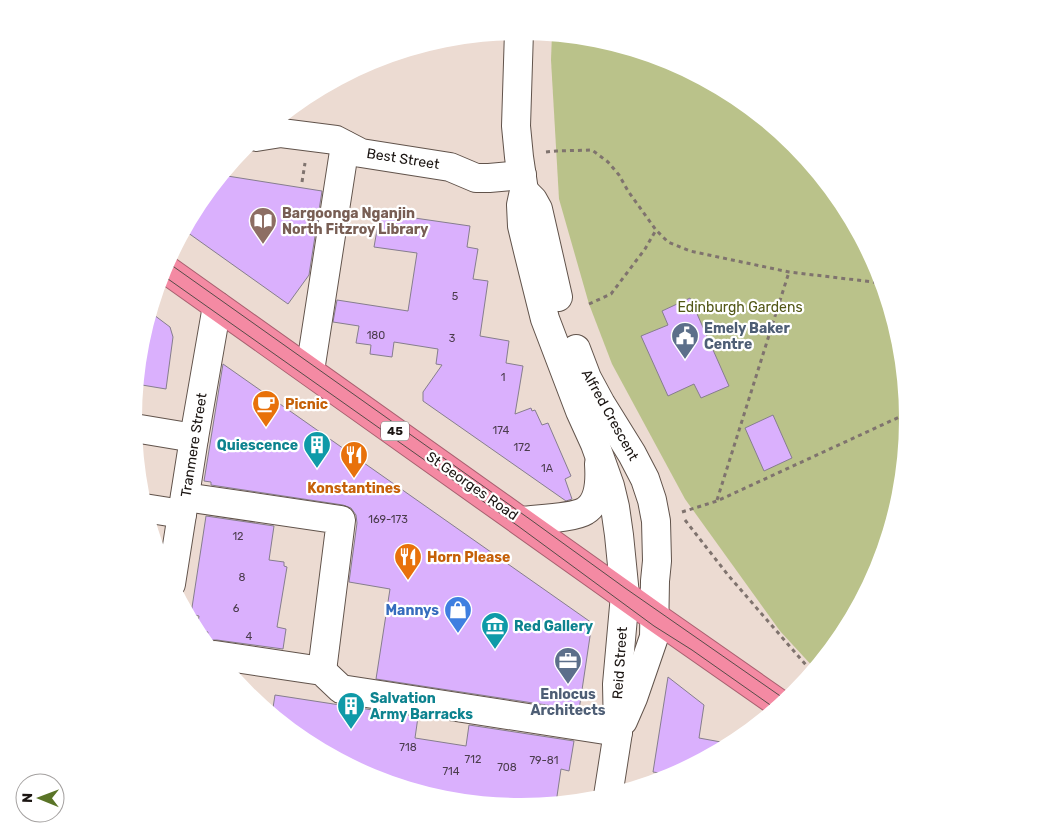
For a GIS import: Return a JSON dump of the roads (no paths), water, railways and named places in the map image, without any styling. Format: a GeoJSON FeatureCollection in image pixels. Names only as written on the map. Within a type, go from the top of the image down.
{"type":"FeatureCollection","features":[{"type":"Feature","properties":{"kind":"highway","name":"St Georges Road"},"geometry":{"type":"LineString","coordinates":[[171,273],[625,596],[775,700]]}},
{"type":"Feature","properties":{"kind":"street","name":"Alfred Crescent"},"geometry":{"type":"LineString","coordinates":[[519,40],[516,126],[522,174],[520,205],[522,226],[545,319],[606,473],[615,507],[625,596]]}},
{"type":"Feature","properties":{"kind":"street","name":"Best Street"},"geometry":{"type":"LineString","coordinates":[[270,135],[341,143],[361,153],[450,167],[476,178],[522,174]]}},
{"type":"Feature","properties":{"kind":"street"},"geometry":{"type":"LineString","coordinates":[[310,371],[341,143]]}},
{"type":"Feature","properties":{"kind":"street","name":"Alfred Crescent"},"geometry":{"type":"LineString","coordinates":[[522,174],[538,209],[560,303],[587,378],[600,404],[632,454],[649,489],[657,530],[655,617]]}},
{"type":"Feature","properties":{"kind":"street","name":"Tranmere Street"},"geometry":{"type":"LineString","coordinates":[[173,571],[217,306]]}},
{"type":"Feature","properties":{"kind":"street"},"geometry":{"type":"LineString","coordinates":[[141,429],[194,438]]}},
{"type":"Feature","properties":{"kind":"street"},"geometry":{"type":"LineString","coordinates":[[522,521],[573,515],[587,510],[594,501],[599,486],[599,468],[595,444]]}},
{"type":"Feature","properties":{"kind":"street"},"geometry":{"type":"LineString","coordinates":[[152,507],[184,505],[341,520],[322,671]]}},
{"type":"Feature","properties":{"kind":"street","name":"Reid Street"},"geometry":{"type":"LineString","coordinates":[[609,787],[618,732],[617,684],[625,596]]}},
{"type":"Feature","properties":{"kind":"street","name":"Reid Street"},"geometry":{"type":"LineString","coordinates":[[618,732],[633,698],[651,647],[654,636],[655,617]]}},
{"type":"Feature","properties":{"kind":"street"},"geometry":{"type":"LineString","coordinates":[[226,657],[322,671],[341,689],[618,732]]}},
{"type":"Feature","properties":{"kind":"tram line"},"geometry":{"type":"LineString","coordinates":[[174,267],[625,588],[779,695]]}},
{"type":"Feature","properties":{"kind":"tram line"},"geometry":{"type":"LineString","coordinates":[[168,279],[518,526],[654,626],[769,704]]}},
{"type":"Feature","properties":{"kind":"place","name":"Bargoonga Nganjin North Fitzroy Library"},"geometry":{"type":"Point","coordinates":[263,245]}},
{"type":"Feature","properties":{"kind":"place","name":"Emely Baker Centre"},"geometry":{"type":"Point","coordinates":[685,360]}},
{"type":"Feature","properties":{"kind":"place","name":"Picnic"},"geometry":{"type":"Point","coordinates":[266,428]}},
{"type":"Feature","properties":{"kind":"place","name":"Quiescence"},"geometry":{"type":"Point","coordinates":[317,469]}},
{"type":"Feature","properties":{"kind":"place","name":"Konstantines"},"geometry":{"type":"Point","coordinates":[354,479]}},
{"type":"Feature","properties":{"kind":"place","name":"Horn Please"},"geometry":{"type":"Point","coordinates":[408,581]}},
{"type":"Feature","properties":{"kind":"place","name":"Mannys"},"geometry":{"type":"Point","coordinates":[458,634]}},
{"type":"Feature","properties":{"kind":"place","name":"Red Gallery"},"geometry":{"type":"Point","coordinates":[495,650]}},
{"type":"Feature","properties":{"kind":"place","name":"Enlocus Architects"},"geometry":{"type":"Point","coordinates":[568,685]}},
{"type":"Feature","properties":{"kind":"place","name":"Salvation Army Barracks"},"geometry":{"type":"Point","coordinates":[351,730]}},
{"type":"Feature","properties":{"kind":"park label","name":"Edinburgh Gardens"},"geometry":{"type":"Point","coordinates":[740,307]}}]}
